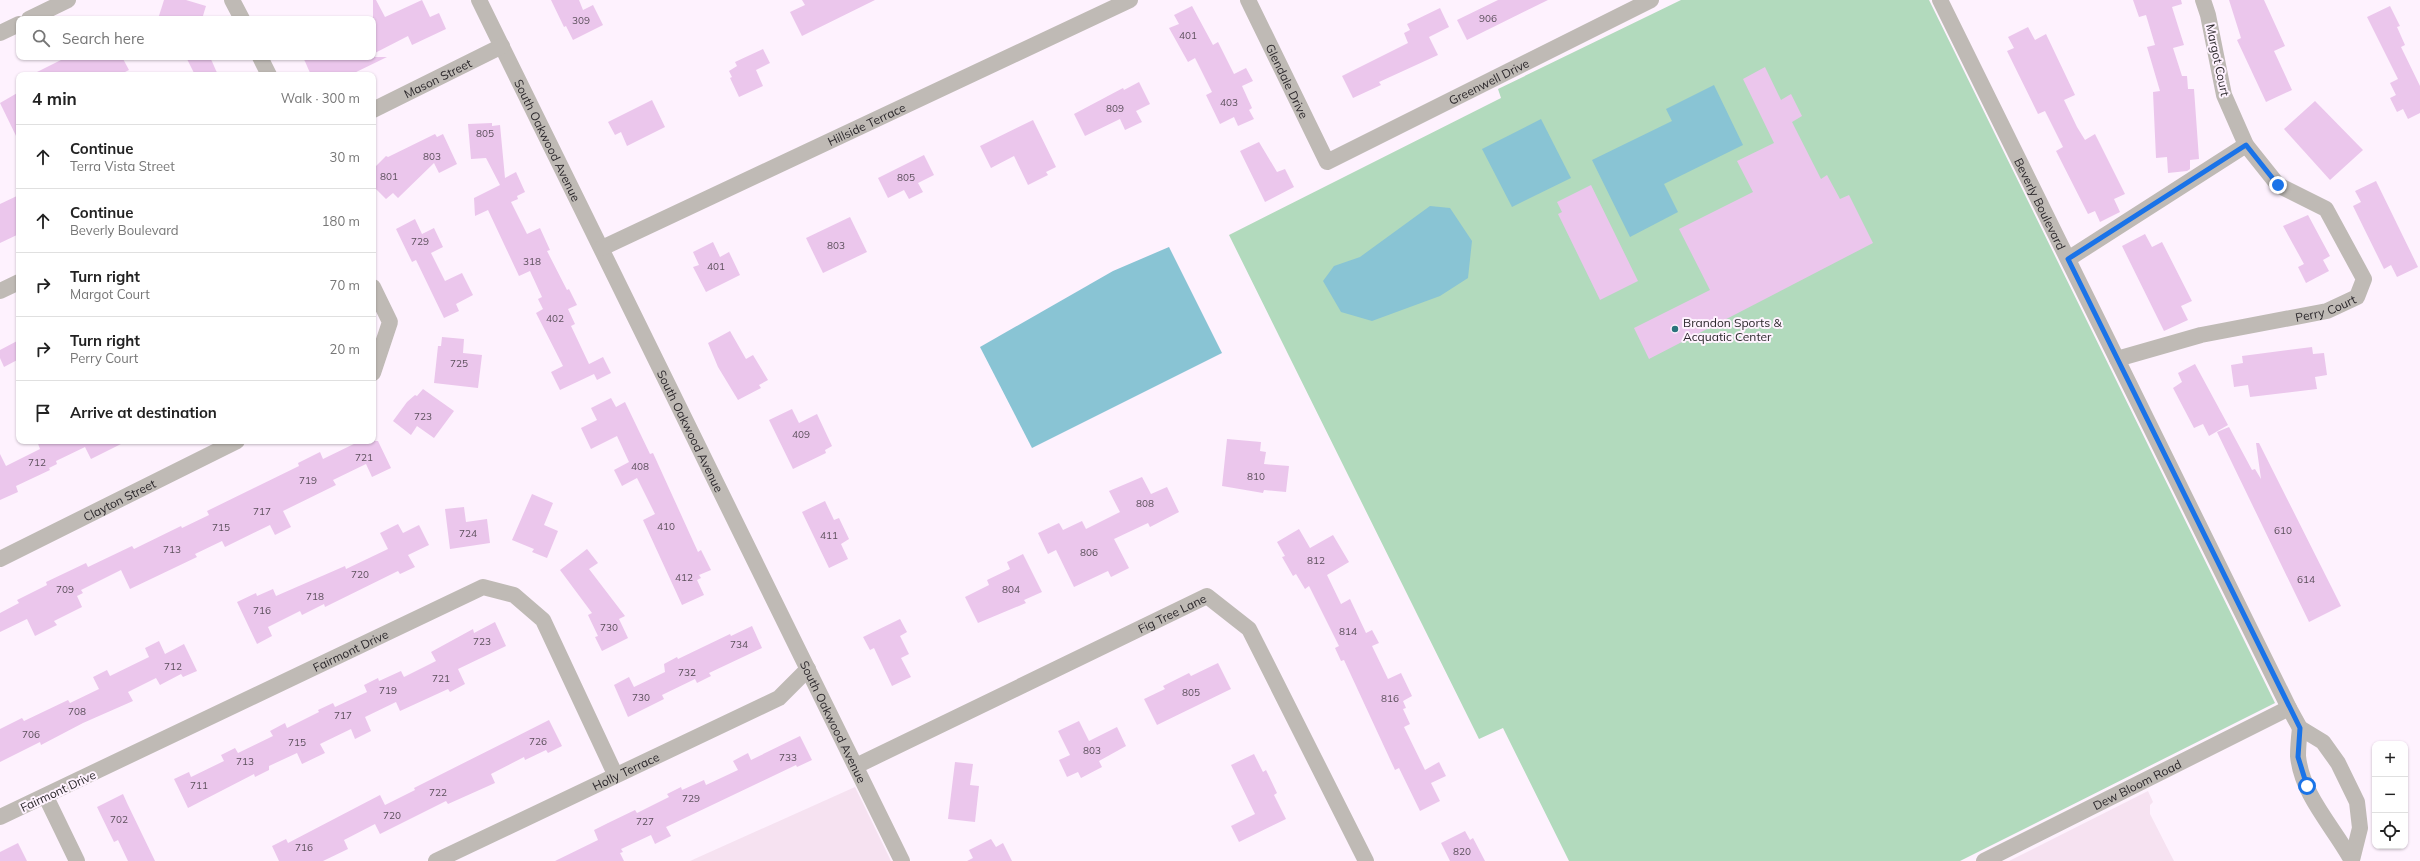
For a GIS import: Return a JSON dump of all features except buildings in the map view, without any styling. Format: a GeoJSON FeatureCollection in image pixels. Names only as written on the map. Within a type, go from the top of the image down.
{"type":"FeatureCollection","features":[{"type":"Feature","properties":{"kind":"street"},"geometry":{"type":"LineString","coordinates":[[35,16],[68,0]]}},
{"type":"Feature","properties":{"kind":"street"},"geometry":{"type":"LineString","coordinates":[[232,0],[240,16]]}},
{"type":"Feature","properties":{"kind":"street","name":"South Oakwood Avenue"},"geometry":{"type":"LineString","coordinates":[[479,0],[902,861]]}},
{"type":"Feature","properties":{"kind":"street","name":"Hillside Terrace"},"geometry":{"type":"LineString","coordinates":[[602,248],[1130,0]]}},
{"type":"Feature","properties":{"kind":"street","name":"Glendale Drive"},"geometry":{"type":"LineString","coordinates":[[1248,0],[1327,162]]}},
{"type":"Feature","properties":{"kind":"street","name":"Greenwell Drive"},"geometry":{"type":"LineString","coordinates":[[1327,162],[1650,0]]}},
{"type":"Feature","properties":{"kind":"street","name":"Beverly Boulevard"},"geometry":{"type":"LineString","coordinates":[[1940,0],[2300,728]]}},
{"type":"Feature","properties":{"kind":"street","name":"Margot Court"},"geometry":{"type":"LineString","coordinates":[[2203,0],[2208,15],[2224,95],[2246,145]]}},
{"type":"Feature","properties":{"kind":"street"},"geometry":{"type":"LineString","coordinates":[[0,33],[16,25]]}},
{"type":"Feature","properties":{"kind":"street","name":"Mason Street"},"geometry":{"type":"LineString","coordinates":[[376,109],[502,46]]}},
{"type":"Feature","properties":{"kind":"street"},"geometry":{"type":"LineString","coordinates":[[262,60],[268,72]]}},
{"type":"Feature","properties":{"kind":"street"},"geometry":{"type":"LineString","coordinates":[[2068,259],[2246,145]]}},
{"type":"Feature","properties":{"kind":"street","name":"Perry Court"},"geometry":{"type":"LineString","coordinates":[[2117,359],[2201,335],[2327,311],[2357,297],[2364,279],[2326,209],[2278,185],[2246,145]]}},
{"type":"Feature","properties":{"kind":"street"},"geometry":{"type":"LineString","coordinates":[[0,291],[16,283]]}},
{"type":"Feature","properties":{"kind":"street"},"geometry":{"type":"LineString","coordinates":[[376,293],[390,322],[376,364]]}},
{"type":"Feature","properties":{"kind":"street","name":"Clayton Street"},"geometry":{"type":"LineString","coordinates":[[0,558],[231,444]]}},
{"type":"Feature","properties":{"kind":"street","name":"Fairmont Drive"},"geometry":{"type":"LineString","coordinates":[[0,818],[483,587],[514,595],[543,620],[615,774]]}},
{"type":"Feature","properties":{"kind":"street","name":"Fig Tree Lane"},"geometry":{"type":"LineString","coordinates":[[856,766],[1207,596],[1249,629],[1366,861]]}},
{"type":"Feature","properties":{"kind":"street","name":"Holly Terrace"},"geometry":{"type":"LineString","coordinates":[[436,861],[615,774],[779,698],[808,669]]}},
{"type":"Feature","properties":{"kind":"street","name":"Dew Bloom Road"},"geometry":{"type":"LineString","coordinates":[[1984,861],[2289,708]]}},
{"type":"Feature","properties":{"kind":"street"},"geometry":{"type":"LineString","coordinates":[[2300,728],[2323,742],[2341,768],[2357,802],[2360,828],[2352,861],[2313,801],[2307,786],[2298,757],[2300,728]]}},
{"type":"Feature","properties":{"kind":"street"},"geometry":{"type":"LineString","coordinates":[[46,797],[77,861]]}},
{"type":"Feature","properties":{"kind":"shaded area"},"geometry":{"type":"Polygon","coordinates":[[[855,787],[891,861],[690,861],[855,787]]]}},
{"type":"Feature","properties":{"kind":"shaded area"},"geometry":{"type":"Polygon","coordinates":[[[2148,791],[2153,802],[2150,805],[2150,814],[2174,861],[2009,861],[2148,791]]]}},
{"type":"Feature","properties":{"kind":"green space","name":"Brandon Sports & Acquatic Center"},"geometry":{"type":"Polygon","coordinates":[[[1681,0],[1929,0],[2275,703],[1960,861],[1569,861],[1503,728],[1479,739],[1229,235],[1501,98],[1498,89],[1681,0]]]}},
{"type":"Feature","properties":{"kind":"water"},"geometry":{"type":"Polygon","coordinates":[[[1714,85],[1743,145],[1664,184],[1678,212],[1630,237],[1592,160],[1672,121],[1666,109],[1714,85]]]}},
{"type":"Feature","properties":{"kind":"water"},"geometry":{"type":"Polygon","coordinates":[[[1541,119],[1571,178],[1512,207],[1482,149],[1541,119]]]}},
{"type":"Feature","properties":{"kind":"water"},"geometry":{"type":"Polygon","coordinates":[[[1430,206],[1450,208],[1472,241],[1468,278],[1440,296],[1372,321],[1341,312],[1323,281],[1334,266],[1360,257],[1430,206]]]}},
{"type":"Feature","properties":{"kind":"water"},"geometry":{"type":"Polygon","coordinates":[[[1169,247],[1222,353],[1032,448],[980,347],[1113,271],[1169,247]]]}},
{"type":"Feature","properties":{"kind":"place","name":"Brandon Sports & Acquatic Center"},"geometry":{"type":"Point","coordinates":[1675,329]}},
{"type":"Feature","properties":{"kind":"route"},"geometry":{"type":"LineString","coordinates":[[2278,185],[2246,145],[2068,259],[2300,728],[2298,757],[2307,786]]}}]}
